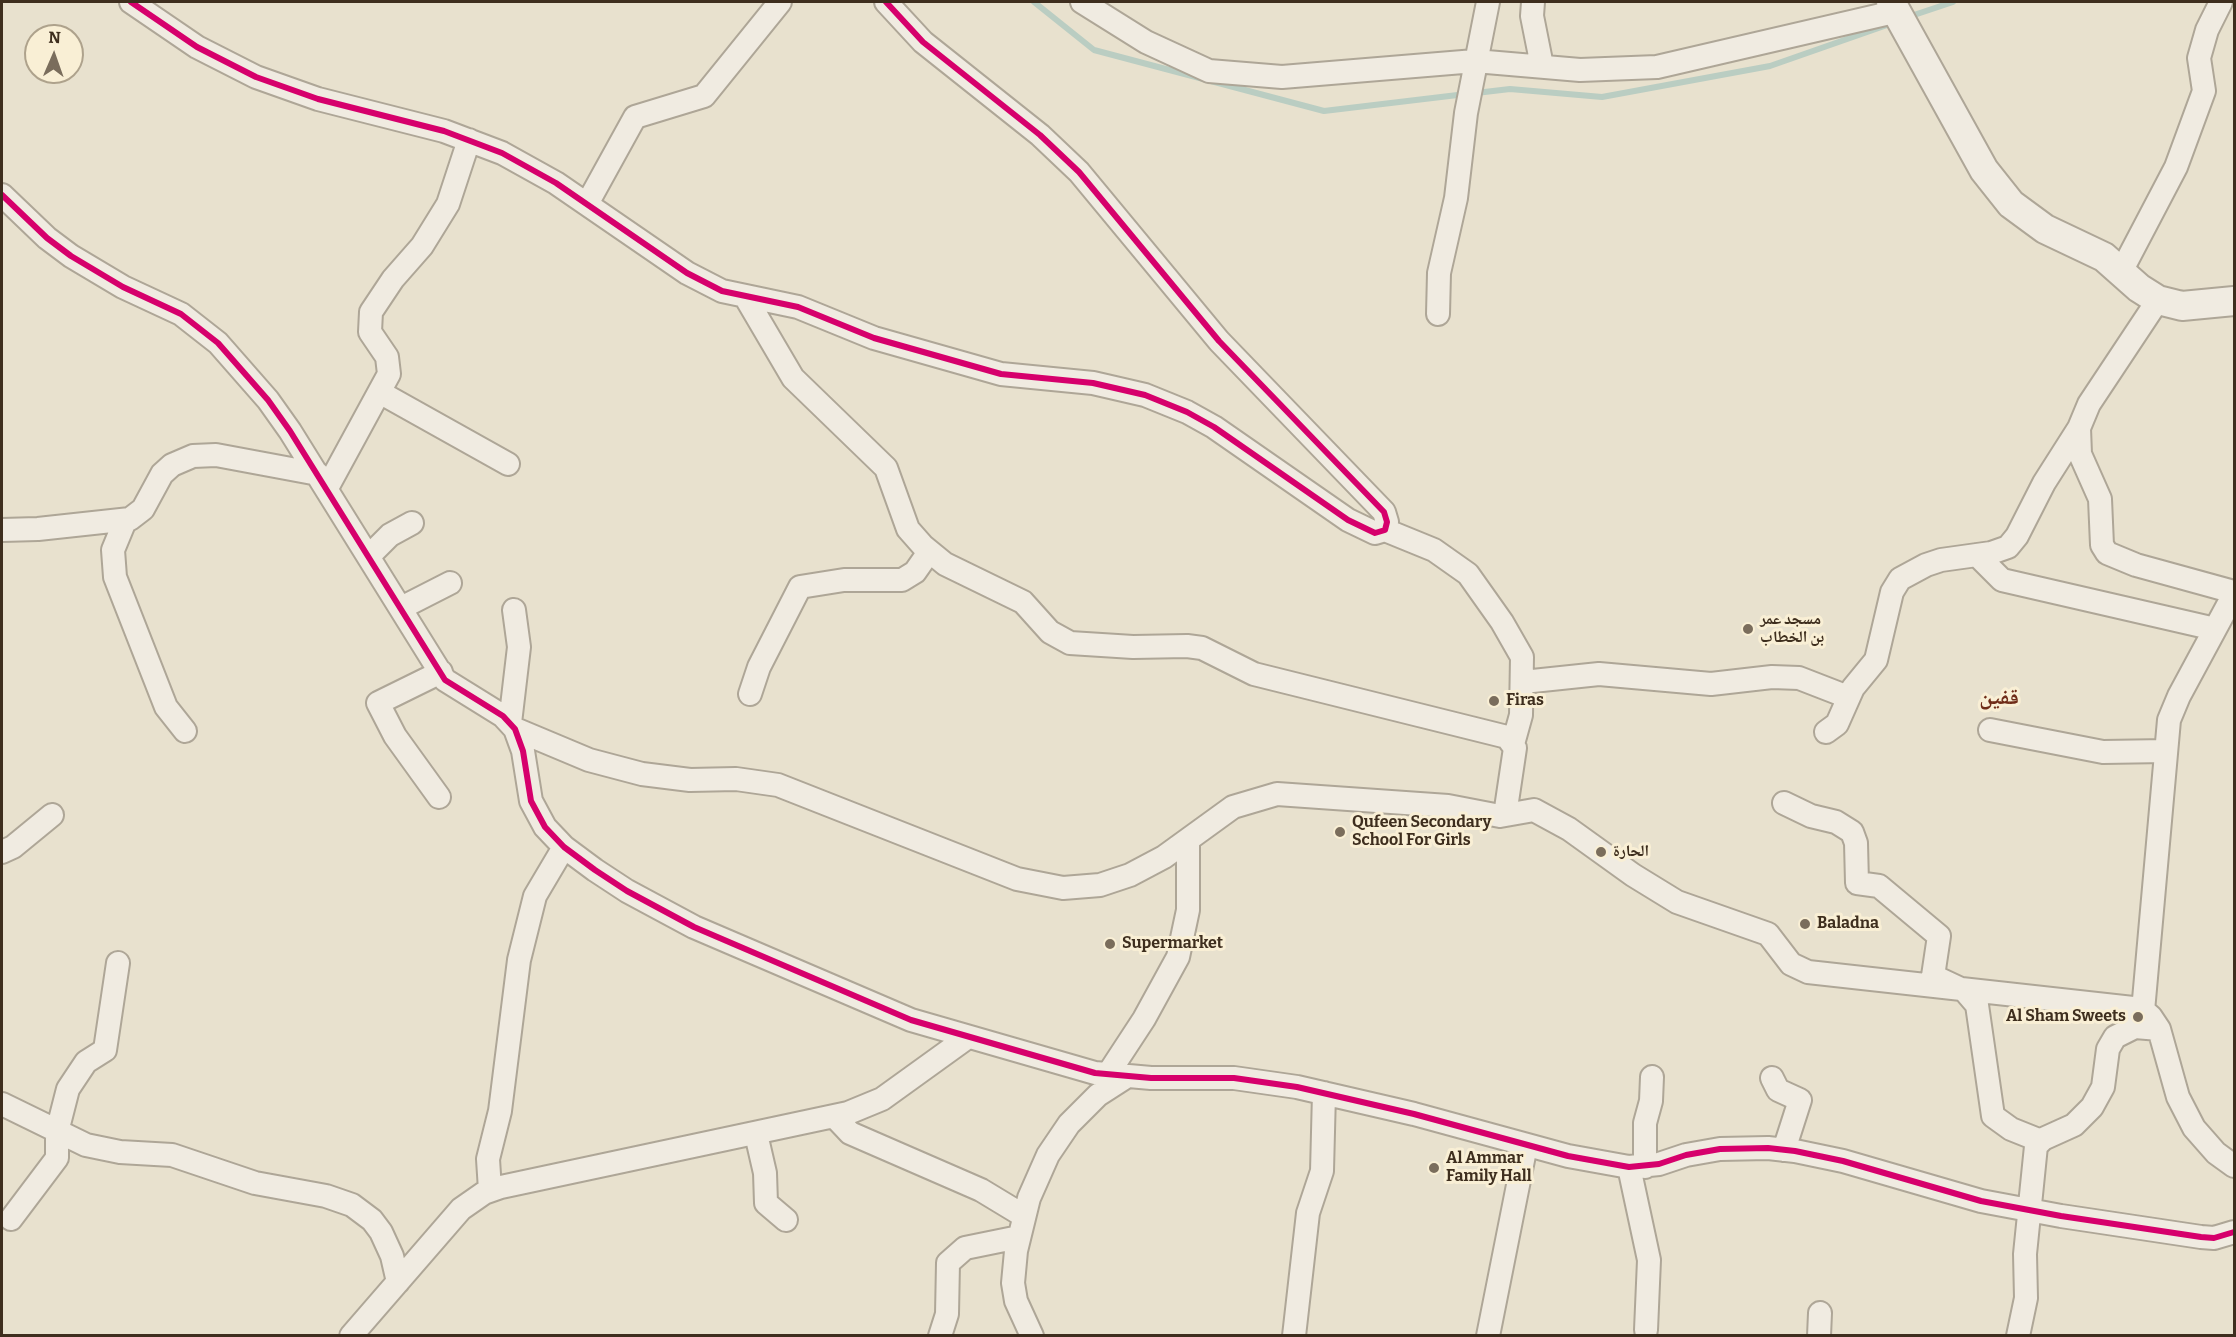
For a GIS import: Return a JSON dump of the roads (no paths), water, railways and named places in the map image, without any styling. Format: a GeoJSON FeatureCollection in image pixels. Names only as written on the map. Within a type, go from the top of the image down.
{"type":"FeatureCollection","features":[{"type":"Feature","properties":{"kind":"street"},"geometry":{"type":"LineString","coordinates":[[131,2],[197,47],[256,77],[318,99],[469,140],[529,167],[687,273],[722,291],[746,298],[798,307],[874,338],[1001,375],[1093,383],[1145,395],[1179,408],[1214,427],[1348,520],[1375,533],[1385,530],[1434,550],[1468,574],[1502,622],[1522,657],[1521,715],[1513,744]]}},
{"type":"Feature","properties":{"kind":"street"},"geometry":{"type":"LineString","coordinates":[[587,204],[635,117],[704,96],[780,2]]}},
{"type":"Feature","properties":{"kind":"street"},"geometry":{"type":"LineString","coordinates":[[886,2],[923,42],[1040,135],[1079,172],[1219,341],[1384,512],[1387,522],[1385,530]]}},
{"type":"Feature","properties":{"kind":"street"},"geometry":{"type":"LineString","coordinates":[[1082,2],[1146,42],[1209,71],[1282,77],[1475,61],[1580,70],[1657,67],[1896,14],[1984,170],[2002,195],[2037,224],[2094,251],[2122,270],[2139,288],[2158,300],[2181,306],[2235,302]]}},
{"type":"Feature","properties":{"kind":"street"},"geometry":{"type":"LineString","coordinates":[[1438,314],[1439,273],[1456,198],[1466,113],[1488,2]]}},
{"type":"Feature","properties":{"kind":"street"},"geometry":{"type":"LineString","coordinates":[[1533,2],[1532,16],[1542,66]]}},
{"type":"Feature","properties":{"kind":"street"},"geometry":{"type":"LineString","coordinates":[[2122,270],[2176,167],[2204,91],[2199,58],[2207,30],[2221,2]]}},
{"type":"Feature","properties":{"kind":"street"},"geometry":{"type":"LineString","coordinates":[[322,481],[381,393],[388,378],[390,365],[385,353],[371,337],[370,315],[382,293],[428,238],[448,204],[469,140]]}},
{"type":"Feature","properties":{"kind":"street"},"geometry":{"type":"LineString","coordinates":[[2,195],[47,238],[71,256],[123,287],[181,314],[213,338],[268,400],[322,481],[447,681],[512,726],[589,760],[642,774],[690,780],[736,779],[778,785],[860,815],[1007,876],[1044,886],[1082,887],[1119,880],[1188,842],[1233,807],[1277,794],[1448,806],[1489,815],[1505,815],[1525,809],[1540,812],[1677,902],[1768,934],[1785,956],[1799,969],[1815,973],[1965,991],[2136,1007],[2143,1011],[2159,1029],[2185,1113],[2204,1141],[2235,1166]]}},
{"type":"Feature","properties":{"kind":"street"},"geometry":{"type":"LineString","coordinates":[[746,298],[793,378],[886,468],[901,516],[912,534],[929,552],[961,573],[1023,602],[1050,632],[1070,643],[1202,648],[1254,674],[1505,736],[1513,744],[1515,751],[1505,815]]}},
{"type":"Feature","properties":{"kind":"street"},"geometry":{"type":"LineString","coordinates":[[1826,732],[1840,721],[1848,697],[1879,653],[1891,596],[1900,579],[1926,565],[2000,551],[2015,540],[2044,483],[2079,428],[2089,404],[2158,300]]}},
{"type":"Feature","properties":{"kind":"street"},"geometry":{"type":"LineString","coordinates":[[381,393],[508,464]]}},
{"type":"Feature","properties":{"kind":"street"},"geometry":{"type":"LineString","coordinates":[[2079,428],[2080,454],[2100,499],[2102,545],[2105,551],[2136,565],[2235,593],[2174,706],[2167,734],[2143,1011]]}},
{"type":"Feature","properties":{"kind":"street"},"geometry":{"type":"LineString","coordinates":[[2,530],[125,521],[143,509],[162,474],[172,465],[193,456],[216,455],[322,481]]}},
{"type":"Feature","properties":{"kind":"street"},"geometry":{"type":"LineString","coordinates":[[125,521],[113,550],[115,577],[166,707],[185,731]]}},
{"type":"Feature","properties":{"kind":"street"},"geometry":{"type":"LineString","coordinates":[[369,556],[390,535],[412,523]]}},
{"type":"Feature","properties":{"kind":"street"},"geometry":{"type":"LineString","coordinates":[[750,694],[759,667],[800,587],[844,580],[902,580],[915,572],[929,552]]}},
{"type":"Feature","properties":{"kind":"street"},"geometry":{"type":"LineString","coordinates":[[1977,555],[2002,580],[2215,629]]}},
{"type":"Feature","properties":{"kind":"street"},"geometry":{"type":"LineString","coordinates":[[401,608],[450,583]]}},
{"type":"Feature","properties":{"kind":"street"},"geometry":{"type":"LineString","coordinates":[[514,610],[519,647],[512,726],[521,740],[531,801],[544,827],[564,847],[627,891],[694,927],[911,1020],[1068,1067],[1117,1076],[1234,1078],[1324,1093],[1526,1145],[1637,1167],[1720,1149],[1784,1150],[1823,1156],[1940,1191],[2028,1210],[2201,1238],[2214,1238],[2235,1232]]}},
{"type":"Feature","properties":{"kind":"street"},"geometry":{"type":"LineString","coordinates":[[439,797],[395,736],[378,703],[441,672]]}},
{"type":"Feature","properties":{"kind":"street"},"geometry":{"type":"LineString","coordinates":[[1523,682],[1599,674],[1711,684],[1772,677],[1799,678],[1848,697]]}},
{"type":"Feature","properties":{"kind":"street"},"geometry":{"type":"LineString","coordinates":[[1990,730],[2103,752],[2166,751]]}},
{"type":"Feature","properties":{"kind":"street"},"geometry":{"type":"LineString","coordinates":[[1784,802],[1811,816],[1836,822],[1852,832],[1856,843],[1857,883],[1879,886],[1938,936],[1933,975],[1965,991],[1977,1005],[1994,1116],[2011,1129],[2040,1141]]}},
{"type":"Feature","properties":{"kind":"street"},"geometry":{"type":"LineString","coordinates":[[2,852],[13,847],[52,815]]}},
{"type":"Feature","properties":{"kind":"street"},"geometry":{"type":"LineString","coordinates":[[1032,1335],[1016,1301],[1013,1283],[1022,1226],[1038,1176],[1057,1140],[1083,1108],[1117,1076],[1178,957],[1188,910],[1188,842]]}},
{"type":"Feature","properties":{"kind":"street"},"geometry":{"type":"LineString","coordinates":[[490,1190],[488,1159],[500,1111],[519,960],[535,896],[564,847]]}},
{"type":"Feature","properties":{"kind":"street"},"geometry":{"type":"LineString","coordinates":[[11,1218],[57,1158],[57,1132],[68,1089],[86,1062],[105,1050],[117,963]]}},
{"type":"Feature","properties":{"kind":"street"},"geometry":{"type":"LineString","coordinates":[[2018,1335],[2026,1298],[2025,1254],[2034,1153],[2040,1141],[2074,1125],[2092,1107],[2103,1087],[2108,1049],[2115,1036],[2135,1027],[2159,1029]]}},
{"type":"Feature","properties":{"kind":"street"},"geometry":{"type":"LineString","coordinates":[[351,1335],[461,1209],[490,1190],[756,1134],[864,1108],[879,1101],[968,1037]]}},
{"type":"Feature","properties":{"kind":"street"},"geometry":{"type":"LineString","coordinates":[[1646,1330],[1648,1260],[1637,1167],[1651,1101],[1652,1077]]}},
{"type":"Feature","properties":{"kind":"street"},"geometry":{"type":"LineString","coordinates":[[1772,1078],[1778,1090],[1800,1100],[1784,1150]]}},
{"type":"Feature","properties":{"kind":"street"},"geometry":{"type":"LineString","coordinates":[[1294,1335],[1308,1213],[1322,1171],[1324,1093]]}},
{"type":"Feature","properties":{"kind":"street"},"geometry":{"type":"LineString","coordinates":[[2,1104],[57,1132],[103,1150],[172,1155],[255,1183],[326,1196],[352,1205],[372,1220],[381,1232],[393,1259],[398,1282]]}},
{"type":"Feature","properties":{"kind":"street"},"geometry":{"type":"LineString","coordinates":[[834,1116],[850,1133],[981,1190],[1022,1226]]}},
{"type":"Feature","properties":{"kind":"street"},"geometry":{"type":"LineString","coordinates":[[756,1134],[765,1173],[766,1203],[786,1220]]}},
{"type":"Feature","properties":{"kind":"street"},"geometry":{"type":"LineString","coordinates":[[1488,1335],[1526,1145]]}},
{"type":"Feature","properties":{"kind":"street"},"geometry":{"type":"LineString","coordinates":[[940,1335],[947,1314],[948,1263],[965,1248],[1022,1226]]}},
{"type":"Feature","properties":{"kind":"waterway"},"geometry":{"type":"LineString","coordinates":[[1034,2],[1094,50],[1324,111],[1466,94]]}},
{"type":"Feature","properties":{"kind":"waterway"},"geometry":{"type":"LineString","coordinates":[[1908,17],[1953,2]]}},
{"type":"Feature","properties":{"kind":"waterway"},"geometry":{"type":"LineString","coordinates":[[1476,93],[1510,89],[1602,97],[1770,66],[1890,24]]}},
{"type":"Feature","properties":{"kind":"place","name":"مسجد عمر بن الخطاب"},"geometry":{"type":"Point","coordinates":[1748,629]}},
{"type":"Feature","properties":{"kind":"place","name":"Firas"},"geometry":{"type":"Point","coordinates":[1494,701]}},
{"type":"Feature","properties":{"kind":"place","name":"Qufeen Secondary School For Girls"},"geometry":{"type":"Point","coordinates":[1340,832]}},
{"type":"Feature","properties":{"kind":"place","name":"الحارة"},"geometry":{"type":"Point","coordinates":[1601,852]}},
{"type":"Feature","properties":{"kind":"place","name":"Baladna"},"geometry":{"type":"Point","coordinates":[1805,924]}},
{"type":"Feature","properties":{"kind":"place","name":"Supermarket"},"geometry":{"type":"Point","coordinates":[1110,944]}},
{"type":"Feature","properties":{"kind":"place","name":"Al Sham Sweets"},"geometry":{"type":"Point","coordinates":[2138,1017]}},
{"type":"Feature","properties":{"kind":"place","name":"Al Ammar Family Hall"},"geometry":{"type":"Point","coordinates":[1434,1168]}},
{"type":"Feature","properties":{"kind":"district","name":"قفين"},"geometry":{"type":"Point","coordinates":[1999,698]}}]}
